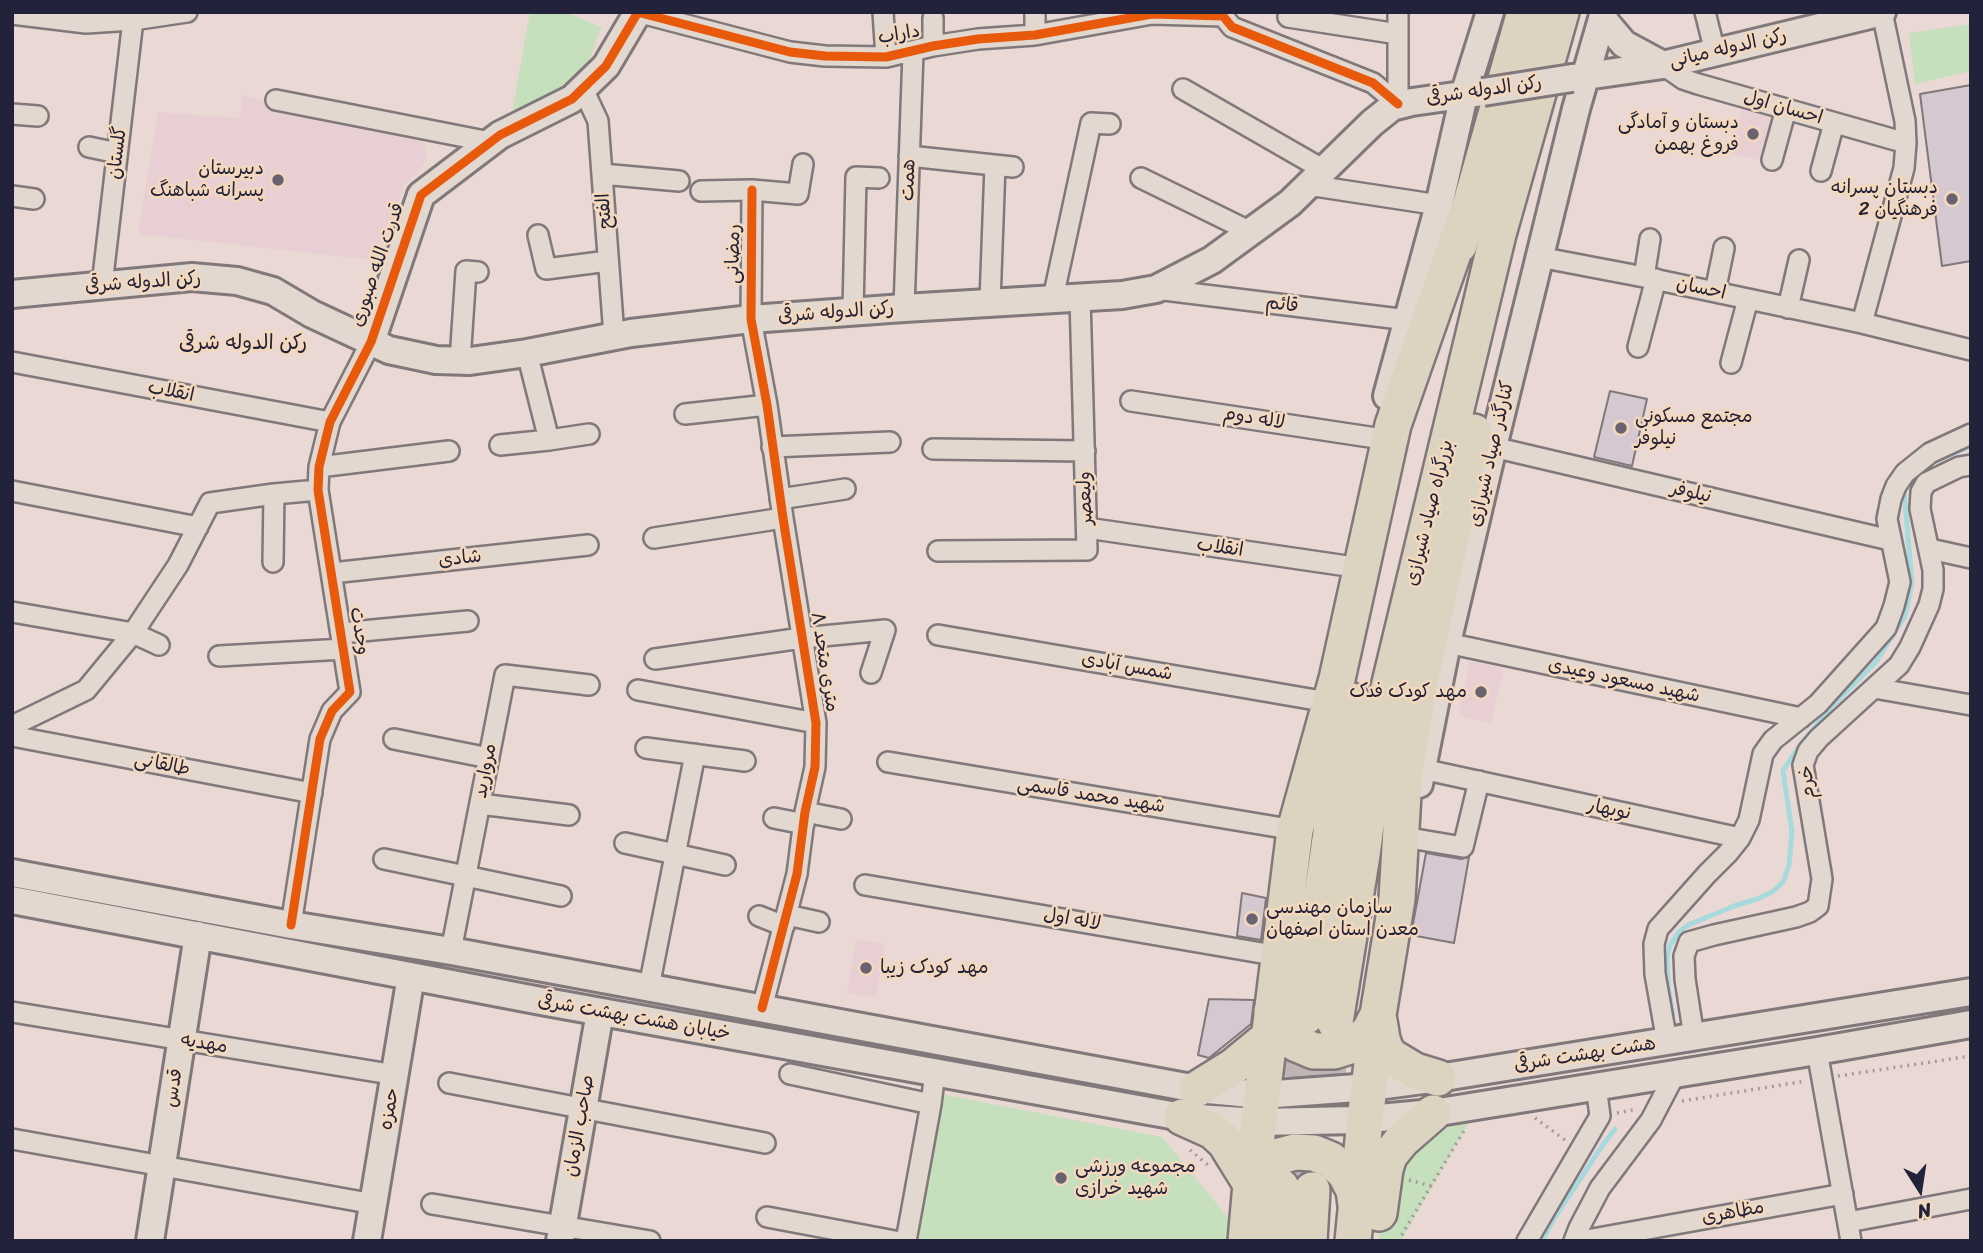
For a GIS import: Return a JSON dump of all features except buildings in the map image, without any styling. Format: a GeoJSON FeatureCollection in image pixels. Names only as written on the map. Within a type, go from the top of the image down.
{"type":"FeatureCollection","features":[{"type":"Feature","properties":{"kind":"highway","name":"بزرگراه صیاد شیرازی"},"geometry":{"type":"LineString","coordinates":[[1295,1022],[1346,726],[1451,213],[1525,12]]}},
{"type":"Feature","properties":{"kind":"highway","name":"بزرگراه صیاد شیرازی"},"geometry":{"type":"LineString","coordinates":[[1295,1022],[1362,855],[1379,729],[1498,234],[1561,12]]}},
{"type":"Feature","properties":{"kind":"highway"},"geometry":{"type":"LineString","coordinates":[[1309,1241],[1281,1187],[1260,1109],[1295,1022],[1279,956],[1294,830],[1337,679],[1394,425],[1451,213]]}},
{"type":"Feature","properties":{"kind":"highway"},"geometry":{"type":"LineString","coordinates":[[1355,1225],[1378,1014],[1397,899],[1404,776],[1418,690],[1478,415],[1498,234]]}},
{"type":"Feature","properties":{"kind":"highway"},"geometry":{"type":"LineString","coordinates":[[1295,1022],[1281,1029],[1295,1043],[1314,1051],[1334,1051],[1353,1045],[1368,1032],[1378,1014]]}},
{"type":"Feature","properties":{"kind":"highway"},"geometry":{"type":"LineString","coordinates":[[1378,1014],[1382,1039],[1391,1056],[1415,1071],[1438,1078]]}},
{"type":"Feature","properties":{"kind":"highway"},"geometry":{"type":"LineString","coordinates":[[1281,1187],[1213,1131],[1190,1103],[1234,1066],[1295,1022]]}},
{"type":"Feature","properties":{"kind":"highway"},"geometry":{"type":"LineString","coordinates":[[1375,1241],[1389,1156],[1402,1140],[1445,1120]]}},
{"type":"Feature","properties":{"kind":"highway"},"geometry":{"type":"LineString","coordinates":[[1281,1187],[1261,1168],[1276,1157],[1295,1152],[1314,1153],[1331,1160],[1345,1173],[1354,1189],[1355,1225]]}},
{"type":"Feature","properties":{"kind":"highway"},"geometry":{"type":"LineString","coordinates":[[1246,1241],[1281,1187]]}},
{"type":"Feature","properties":{"kind":"highway"},"geometry":{"type":"LineString","coordinates":[[1276,1241],[1281,1187]]}},
{"type":"Feature","properties":{"kind":"main road","name":"قدرت الله صبوری"},"geometry":{"type":"LineString","coordinates":[[370,342],[421,195],[500,135],[572,99],[606,66],[637,12]]}},
{"type":"Feature","properties":{"kind":"main road"},"geometry":{"type":"LineString","coordinates":[[1294,830],[1316,700],[1353,567],[1368,498],[1376,438],[1408,320],[1451,213],[1490,12]]}},
{"type":"Feature","properties":{"kind":"main road","name":"رکن الدوله میانی"},"geometry":{"type":"LineString","coordinates":[[1578,78],[1663,65],[1882,12]]}},
{"type":"Feature","properties":{"kind":"main road"},"geometry":{"type":"LineString","coordinates":[[1603,15],[1624,44],[1663,65]]}},
{"type":"Feature","properties":{"kind":"main road","name":"کنارگذر صیاد شیرازی"},"geometry":{"type":"LineString","coordinates":[[1397,899],[1447,643],[1539,257],[1578,78],[1603,15]]}},
{"type":"Feature","properties":{"kind":"main road","name":"رکن الدوله شرقی"},"geometry":{"type":"LineString","coordinates":[[12,294],[192,277],[237,281],[272,291],[312,314],[388,350],[436,360],[460,361],[751,319],[1122,295],[1156,289],[1212,260],[1290,203],[1372,123],[1398,104],[1578,78]]}},
{"type":"Feature","properties":{"kind":"main road","name":"خیابان هشت بهشت شرقی"},"geometry":{"type":"LineString","coordinates":[[12,873],[762,1008],[1190,1103]]}},
{"type":"Feature","properties":{"kind":"main road","name":"خیابان هشت بهشت شرقی"},"geometry":{"type":"LineString","coordinates":[[12,900],[541,1002],[935,1072],[1190,1103]]}},
{"type":"Feature","properties":{"kind":"main road","name":"قدس"},"geometry":{"type":"LineString","coordinates":[[150,1241],[198,935]]}},
{"type":"Feature","properties":{"kind":"main road"},"geometry":{"type":"LineString","coordinates":[[541,1002],[549,970]]}},
{"type":"Feature","properties":{"kind":"main road","name":"حمزه"},"geometry":{"type":"LineString","coordinates":[[368,1241],[411,976]]}},
{"type":"Feature","properties":{"kind":"main road","name":"هشت بهشت شرقی"},"geometry":{"type":"LineString","coordinates":[[1368,1103],[1438,1078],[1971,992]]}},
{"type":"Feature","properties":{"kind":"main road","name":"صاحب الزمان"},"geometry":{"type":"LineString","coordinates":[[562,1233],[600,1012]]}},
{"type":"Feature","properties":{"kind":"main road","name":"هشت بهشت شرقی"},"geometry":{"type":"LineString","coordinates":[[1190,1103],[1260,1109],[1368,1103],[1445,1120],[1596,1086],[1971,1024]]}},
{"type":"Feature","properties":{"kind":"street"},"geometry":{"type":"LineString","coordinates":[[12,14],[86,23],[133,20],[187,12]]}},
{"type":"Feature","properties":{"kind":"street","name":"داراب"},"geometry":{"type":"LineString","coordinates":[[637,12],[790,52],[825,56],[886,57],[978,39],[1035,35],[1108,17],[1224,14],[1232,27],[1373,83],[1398,104]]}},
{"type":"Feature","properties":{"kind":"street"},"geometry":{"type":"LineString","coordinates":[[883,12],[886,57]]}},
{"type":"Feature","properties":{"kind":"street"},"geometry":{"type":"LineString","coordinates":[[1035,12],[1035,35]]}},
{"type":"Feature","properties":{"kind":"street"},"geometry":{"type":"LineString","coordinates":[[1398,12],[1398,104]]}},
{"type":"Feature","properties":{"kind":"street"},"geometry":{"type":"LineString","coordinates":[[1705,12],[1715,52]]}},
{"type":"Feature","properties":{"kind":"street"},"geometry":{"type":"LineString","coordinates":[[1862,323],[1904,168],[1906,143],[1905,121],[1882,12]]}},
{"type":"Feature","properties":{"kind":"street"},"geometry":{"type":"LineString","coordinates":[[1288,17],[1398,34]]}},
{"type":"Feature","properties":{"kind":"street"},"geometry":{"type":"LineString","coordinates":[[933,18],[933,46]]}},
{"type":"Feature","properties":{"kind":"street","name":"گلستان"},"geometry":{"type":"LineString","coordinates":[[102,285],[133,20]]}},
{"type":"Feature","properties":{"kind":"street","name":"همت"},"geometry":{"type":"LineString","coordinates":[[904,308],[914,51]]}},
{"type":"Feature","properties":{"kind":"street","name":"احسان اول"},"geometry":{"type":"LineString","coordinates":[[1663,65],[1683,79],[1906,143]]}},
{"type":"Feature","properties":{"kind":"street","name":"الفتح"},"geometry":{"type":"LineString","coordinates":[[583,89],[598,121],[614,337]]}},
{"type":"Feature","properties":{"kind":"street"},"geometry":{"type":"LineString","coordinates":[[1183,89],[1316,177],[1451,213]]}},
{"type":"Feature","properties":{"kind":"street"},"geometry":{"type":"LineString","coordinates":[[276,100],[490,142]]}},
{"type":"Feature","properties":{"kind":"street"},"geometry":{"type":"LineString","coordinates":[[1772,160],[1786,109]]}},
{"type":"Feature","properties":{"kind":"street"},"geometry":{"type":"LineString","coordinates":[[12,114],[38,116]]}},
{"type":"Feature","properties":{"kind":"street"},"geometry":{"type":"LineString","coordinates":[[1053,298],[1091,123],[1110,124]]}},
{"type":"Feature","properties":{"kind":"street"},"geometry":{"type":"LineString","coordinates":[[1821,171],[1834,123]]}},
{"type":"Feature","properties":{"kind":"street"},"geometry":{"type":"LineString","coordinates":[[89,147],[117,153]]}},
{"type":"Feature","properties":{"kind":"street"},"geometry":{"type":"LineString","coordinates":[[909,156],[1004,166],[990,302]]}},
{"type":"Feature","properties":{"kind":"street"},"geometry":{"type":"LineString","coordinates":[[701,191],[752,190],[798,194],[803,164]]}},
{"type":"Feature","properties":{"kind":"street"},"geometry":{"type":"LineString","coordinates":[[602,174],[679,181]]}},
{"type":"Feature","properties":{"kind":"street"},"geometry":{"type":"LineString","coordinates":[[853,311],[856,177],[879,178]]}},
{"type":"Feature","properties":{"kind":"street"},"geometry":{"type":"LineString","coordinates":[[1141,178],[1251,232]]}},
{"type":"Feature","properties":{"kind":"street","name":"رمضانی"},"geometry":{"type":"LineString","coordinates":[[751,319],[752,190]]}},
{"type":"Feature","properties":{"kind":"street"},"geometry":{"type":"LineString","coordinates":[[12,196],[34,199]]}},
{"type":"Feature","properties":{"kind":"street"},"geometry":{"type":"LineString","coordinates":[[538,235],[546,269],[608,261]]}},
{"type":"Feature","properties":{"kind":"street"},"geometry":{"type":"LineString","coordinates":[[1638,347],[1650,278],[1650,239]]}},
{"type":"Feature","properties":{"kind":"street"},"geometry":{"type":"LineString","coordinates":[[1715,292],[1724,248]]}},
{"type":"Feature","properties":{"kind":"street","name":"احسان"},"geometry":{"type":"LineString","coordinates":[[1539,257],[1788,307],[1971,350]]}},
{"type":"Feature","properties":{"kind":"street"},"geometry":{"type":"LineString","coordinates":[[1788,307],[1799,260]]}},
{"type":"Feature","properties":{"kind":"street"},"geometry":{"type":"LineString","coordinates":[[460,361],[466,271],[478,272]]}},
{"type":"Feature","properties":{"kind":"street","name":"قائم"},"geometry":{"type":"LineString","coordinates":[[1156,289],[1408,320]]}},
{"type":"Feature","properties":{"kind":"street","name":"ولیعصر"},"geometry":{"type":"LineString","coordinates":[[938,551],[1087,550],[1080,296]]}},
{"type":"Feature","properties":{"kind":"street"},"geometry":{"type":"LineString","coordinates":[[1731,363],[1748,299]]}},
{"type":"Feature","properties":{"kind":"street","name":"۸ متری متحد"},"geometry":{"type":"LineString","coordinates":[[751,319],[817,723],[815,767],[804,818],[797,874],[762,1008]]}},
{"type":"Feature","properties":{"kind":"street","name":"وحدت"},"geometry":{"type":"LineString","coordinates":[[291,925],[320,739],[332,711],[350,692],[318,490],[319,467],[330,422],[370,342]]}},
{"type":"Feature","properties":{"kind":"street"},"geometry":{"type":"LineString","coordinates":[[527,353],[549,440]]}},
{"type":"Feature","properties":{"kind":"street","name":"انقلاب"},"geometry":{"type":"LineString","coordinates":[[12,362],[330,422]]}},
{"type":"Feature","properties":{"kind":"street","name":"لاله دوم"},"geometry":{"type":"LineString","coordinates":[[1131,401],[1376,438]]}},
{"type":"Feature","properties":{"kind":"street"},"geometry":{"type":"LineString","coordinates":[[685,414],[766,405]]}},
{"type":"Feature","properties":{"kind":"street"},"geometry":{"type":"LineString","coordinates":[[500,445],[589,434]]}},
{"type":"Feature","properties":{"kind":"street"},"geometry":{"type":"LineString","coordinates":[[1667,1042],[1655,974],[1654,944],[1658,929],[1740,838],[1749,820],[1763,754],[1773,740],[1818,704],[1886,628],[1899,582],[1887,519],[1896,486],[1905,473],[1930,453],[1971,434]]}},
{"type":"Feature","properties":{"kind":"street"},"geometry":{"type":"LineString","coordinates":[[772,447],[890,442]]}},
{"type":"Feature","properties":{"kind":"street","name":"نیلوفر"},"geometry":{"type":"LineString","coordinates":[[1493,447],[1890,540]]}},
{"type":"Feature","properties":{"kind":"street"},"geometry":{"type":"LineString","coordinates":[[933,449],[1085,451]]}},
{"type":"Feature","properties":{"kind":"street"},"geometry":{"type":"LineString","coordinates":[[319,467],[449,451]]}},
{"type":"Feature","properties":{"kind":"street","name":"خرم"},"geometry":{"type":"LineString","coordinates":[[1694,1037],[1685,979],[1684,956],[1689,942],[1796,917],[1818,906],[1822,879],[1803,765],[1808,751],[1819,738],[1899,665],[1910,648],[1933,589],[1930,549],[1920,509],[1921,492],[1926,483],[1959,467],[1971,465]]}},
{"type":"Feature","properties":{"kind":"street"},"geometry":{"type":"LineString","coordinates":[[654,538],[781,509],[845,489]]}},
{"type":"Feature","properties":{"kind":"street"},"geometry":{"type":"LineString","coordinates":[[12,726],[86,690],[133,633],[178,565],[210,503],[318,490]]}},
{"type":"Feature","properties":{"kind":"street"},"geometry":{"type":"LineString","coordinates":[[12,491],[198,527]]}},
{"type":"Feature","properties":{"kind":"street"},"geometry":{"type":"LineString","coordinates":[[274,494],[274,562]]}},
{"type":"Feature","properties":{"kind":"street","name":"انقلاب"},"geometry":{"type":"LineString","coordinates":[[1087,528],[1353,567]]}},
{"type":"Feature","properties":{"kind":"street","name":"شادی"},"geometry":{"type":"LineString","coordinates":[[332,573],[588,545]]}},
{"type":"Feature","properties":{"kind":"street"},"geometry":{"type":"LineString","coordinates":[[1930,549],[1971,558]]}},
{"type":"Feature","properties":{"kind":"street"},"geometry":{"type":"LineString","coordinates":[[12,612],[133,633],[159,645]]}},
{"type":"Feature","properties":{"kind":"street"},"geometry":{"type":"LineString","coordinates":[[219,656],[342,641],[468,621]]}},
{"type":"Feature","properties":{"kind":"street"},"geometry":{"type":"LineString","coordinates":[[655,659],[885,629],[871,673]]}},
{"type":"Feature","properties":{"kind":"street","name":"شمس آبادی"},"geometry":{"type":"LineString","coordinates":[[938,635],[1316,700]]}},
{"type":"Feature","properties":{"kind":"street","name":"شهید مسعود وعیدی"},"geometry":{"type":"LineString","coordinates":[[1447,643],[1801,718]]}},
{"type":"Feature","properties":{"kind":"street","name":"مروارید"},"geometry":{"type":"LineString","coordinates":[[451,951],[505,675],[589,685]]}},
{"type":"Feature","properties":{"kind":"street"},"geometry":{"type":"LineString","coordinates":[[1874,688],[1971,705]]}},
{"type":"Feature","properties":{"kind":"street"},"geometry":{"type":"LineString","coordinates":[[638,690],[817,723]]}},
{"type":"Feature","properties":{"kind":"street","name":"طالقانی"},"geometry":{"type":"LineString","coordinates":[[12,736],[312,793]]}},
{"type":"Feature","properties":{"kind":"street"},"geometry":{"type":"LineString","coordinates":[[394,739],[489,758]]}},
{"type":"Feature","properties":{"kind":"street"},"geometry":{"type":"LineString","coordinates":[[646,748],[745,761]]}},
{"type":"Feature","properties":{"kind":"street"},"geometry":{"type":"LineString","coordinates":[[649,988],[695,754]]}},
{"type":"Feature","properties":{"kind":"street","name":"شهید محمد قاسمی"},"geometry":{"type":"LineString","coordinates":[[888,762],[1294,830]]}},
{"type":"Feature","properties":{"kind":"street","name":"نوبهار"},"geometry":{"type":"LineString","coordinates":[[1422,769],[1740,838]]}},
{"type":"Feature","properties":{"kind":"street"},"geometry":{"type":"LineString","coordinates":[[1409,838],[1463,847],[1479,781]]}},
{"type":"Feature","properties":{"kind":"street"},"geometry":{"type":"LineString","coordinates":[[480,804],[569,816]]}},
{"type":"Feature","properties":{"kind":"street"},"geometry":{"type":"LineString","coordinates":[[774,818],[841,819]]}},
{"type":"Feature","properties":{"kind":"street"},"geometry":{"type":"LineString","coordinates":[[625,843],[725,864]]}},
{"type":"Feature","properties":{"kind":"street"},"geometry":{"type":"LineString","coordinates":[[384,859],[561,896]]}},
{"type":"Feature","properties":{"kind":"street","name":"لاله اول"},"geometry":{"type":"LineString","coordinates":[[865,885],[1279,956]]}},
{"type":"Feature","properties":{"kind":"street"},"geometry":{"type":"LineString","coordinates":[[759,916],[819,922]]}},
{"type":"Feature","properties":{"kind":"street","name":"مهدیه"},"geometry":{"type":"LineString","coordinates":[[12,1012],[396,1075]]}},
{"type":"Feature","properties":{"kind":"street"},"geometry":{"type":"LineString","coordinates":[[1817,1051],[1849,1231],[1971,1199]]}},
{"type":"Feature","properties":{"kind":"street"},"geometry":{"type":"LineString","coordinates":[[906,1241],[935,1072]]}},
{"type":"Feature","properties":{"kind":"street"},"geometry":{"type":"LineString","coordinates":[[1574,1241],[1600,1188],[1651,1120],[1675,1073]]}},
{"type":"Feature","properties":{"kind":"street"},"geometry":{"type":"LineString","coordinates":[[790,1074],[931,1104]]}},
{"type":"Feature","properties":{"kind":"street"},"geometry":{"type":"LineString","coordinates":[[449,1083],[765,1143]]}},
{"type":"Feature","properties":{"kind":"street"},"geometry":{"type":"LineString","coordinates":[[1527,1241],[1600,1116],[1596,1086]]}},
{"type":"Feature","properties":{"kind":"street"},"geometry":{"type":"LineString","coordinates":[[12,1139],[374,1204]]}},
{"type":"Feature","properties":{"kind":"street","name":"مظاهری"},"geometry":{"type":"LineString","coordinates":[[1581,1241],[1843,1194]]}},
{"type":"Feature","properties":{"kind":"street"},"geometry":{"type":"LineString","coordinates":[[432,1204],[562,1233],[650,1241]]}},
{"type":"Feature","properties":{"kind":"street"},"geometry":{"type":"LineString","coordinates":[[767,1217],[895,1241]]}},
{"type":"Feature","properties":{"kind":"path"},"geometry":{"type":"LineString","coordinates":[[1600,1116],[1971,1056]]}},
{"type":"Feature","properties":{"kind":"path"},"geometry":{"type":"LineString","coordinates":[[1530,1114],[1579,1150]]}},
{"type":"Feature","properties":{"kind":"path"},"geometry":{"type":"LineString","coordinates":[[1398,1241],[1468,1125],[1445,1120]]}},
{"type":"Feature","properties":{"kind":"shaded area","name":"دبیرستان پسرانه شباهنگ"},"geometry":{"type":"Polygon","coordinates":[[[243,95],[424,143],[427,160],[403,186],[384,261],[138,234],[158,112],[239,118],[243,95]]]}},
{"type":"Feature","properties":{"kind":"shaded area","name":"دبستان و آمادگی فروغ بهمن"},"geometry":{"type":"Polygon","coordinates":[[[1742,106],[1775,114],[1764,161],[1730,153],[1742,106]]]}},
{"type":"Feature","properties":{"kind":"shaded area","name":"مهد کودک فدک"},"geometry":{"type":"Polygon","coordinates":[[[1470,661],[1504,669],[1491,723],[1458,715],[1470,661]]]}},
{"type":"Feature","properties":{"kind":"shaded area","name":"مهد کودک زیبا"},"geometry":{"type":"Polygon","coordinates":[[[856,939],[885,944],[876,998],[847,993],[856,939]]]}},
{"type":"Feature","properties":{"kind":"green space"},"geometry":{"type":"Polygon","coordinates":[[[530,12],[566,12],[601,27],[581,83],[511,119],[530,12]]]}},
{"type":"Feature","properties":{"kind":"green space"},"geometry":{"type":"Polygon","coordinates":[[[1971,24],[1971,71],[1915,84],[1909,33],[1971,24]]]}},
{"type":"Feature","properties":{"kind":"green space","name":"مجموعه ورزشی شهید خرازی"},"geometry":{"type":"Polygon","coordinates":[[[941,1094],[1162,1137],[1230,1220],[1228,1241],[915,1241],[941,1094]]]}},
{"type":"Feature","properties":{"kind":"green space"},"geometry":{"type":"Polygon","coordinates":[[[1470,1120],[1401,1241],[1378,1241],[1393,1161],[1425,1131],[1470,1120]]]}},
{"type":"Feature","properties":{"kind":"waterway"},"geometry":{"type":"LineString","coordinates":[[1929,464],[1971,446]]}},
{"type":"Feature","properties":{"kind":"waterway"},"geometry":{"type":"LineString","coordinates":[[1673,1016],[1668,984],[1667,958],[1670,945],[1688,925],[1757,899],[1772,892],[1783,882],[1789,865],[1792,832],[1783,771],[1799,746],[1831,707],[1876,662],[1905,616],[1912,583],[1904,491],[1919,473]]}},
{"type":"Feature","properties":{"kind":"waterway"},"geometry":{"type":"LineString","coordinates":[[1542,1241],[1615,1129]]}},
{"type":"Feature","properties":{"kind":"tunnel"},"geometry":{"type":"LineString","coordinates":[[1281,1183],[1305,1017]]}},
{"type":"Feature","properties":{"kind":"tunnel"},"geometry":{"type":"LineString","coordinates":[[1313,1183],[1335,1022]]}},
{"type":"Feature","properties":{"kind":"cycle path"},"geometry":{"type":"LineString","coordinates":[[637,12],[790,52],[825,56],[886,57],[933,46],[978,39],[1035,35],[1152,14],[1223,16],[1232,27],[1373,83],[1398,104]]}},
{"type":"Feature","properties":{"kind":"cycle path"},"geometry":{"type":"LineString","coordinates":[[291,925],[320,739],[332,711],[350,692],[318,490],[319,467],[330,422],[371,342],[421,195],[500,135],[572,99],[606,66],[638,12]]}},
{"type":"Feature","properties":{"kind":"cycle path"},"geometry":{"type":"LineString","coordinates":[[752,190],[751,319],[767,405],[816,723],[815,767],[805,812],[797,874],[762,1008]]}},
{"type":"Feature","properties":{"kind":"place","name":"دبستان و آمادگی فروغ بهمن"},"geometry":{"type":"Point","coordinates":[1753,134]}},
{"type":"Feature","properties":{"kind":"place","name":"دبیرستان پسرانه شباهنگ"},"geometry":{"type":"Point","coordinates":[278,180]}},
{"type":"Feature","properties":{"kind":"place","name":"دبستان پسرانه فرهنگیان 2"},"geometry":{"type":"Point","coordinates":[1952,199]}},
{"type":"Feature","properties":{"kind":"place","name":"مجتمع مسکونی نیلوفر"},"geometry":{"type":"Point","coordinates":[1621,428]}},
{"type":"Feature","properties":{"kind":"place","name":"مهد کودک فدک"},"geometry":{"type":"Point","coordinates":[1481,692]}},
{"type":"Feature","properties":{"kind":"place","name":"سازمان مهندسی معدن استان اصفهان"},"geometry":{"type":"Point","coordinates":[1252,919]}},
{"type":"Feature","properties":{"kind":"place","name":"مهد کودک زیبا"},"geometry":{"type":"Point","coordinates":[866,968]}},
{"type":"Feature","properties":{"kind":"place","name":"مجموعه ورزشی شهید خرازی"},"geometry":{"type":"Point","coordinates":[1061,1178]}},
{"type":"Feature","properties":{"kind":"district","name":"رکن الدوله شرقی"},"geometry":{"type":"Point","coordinates":[243,344]}}]}
